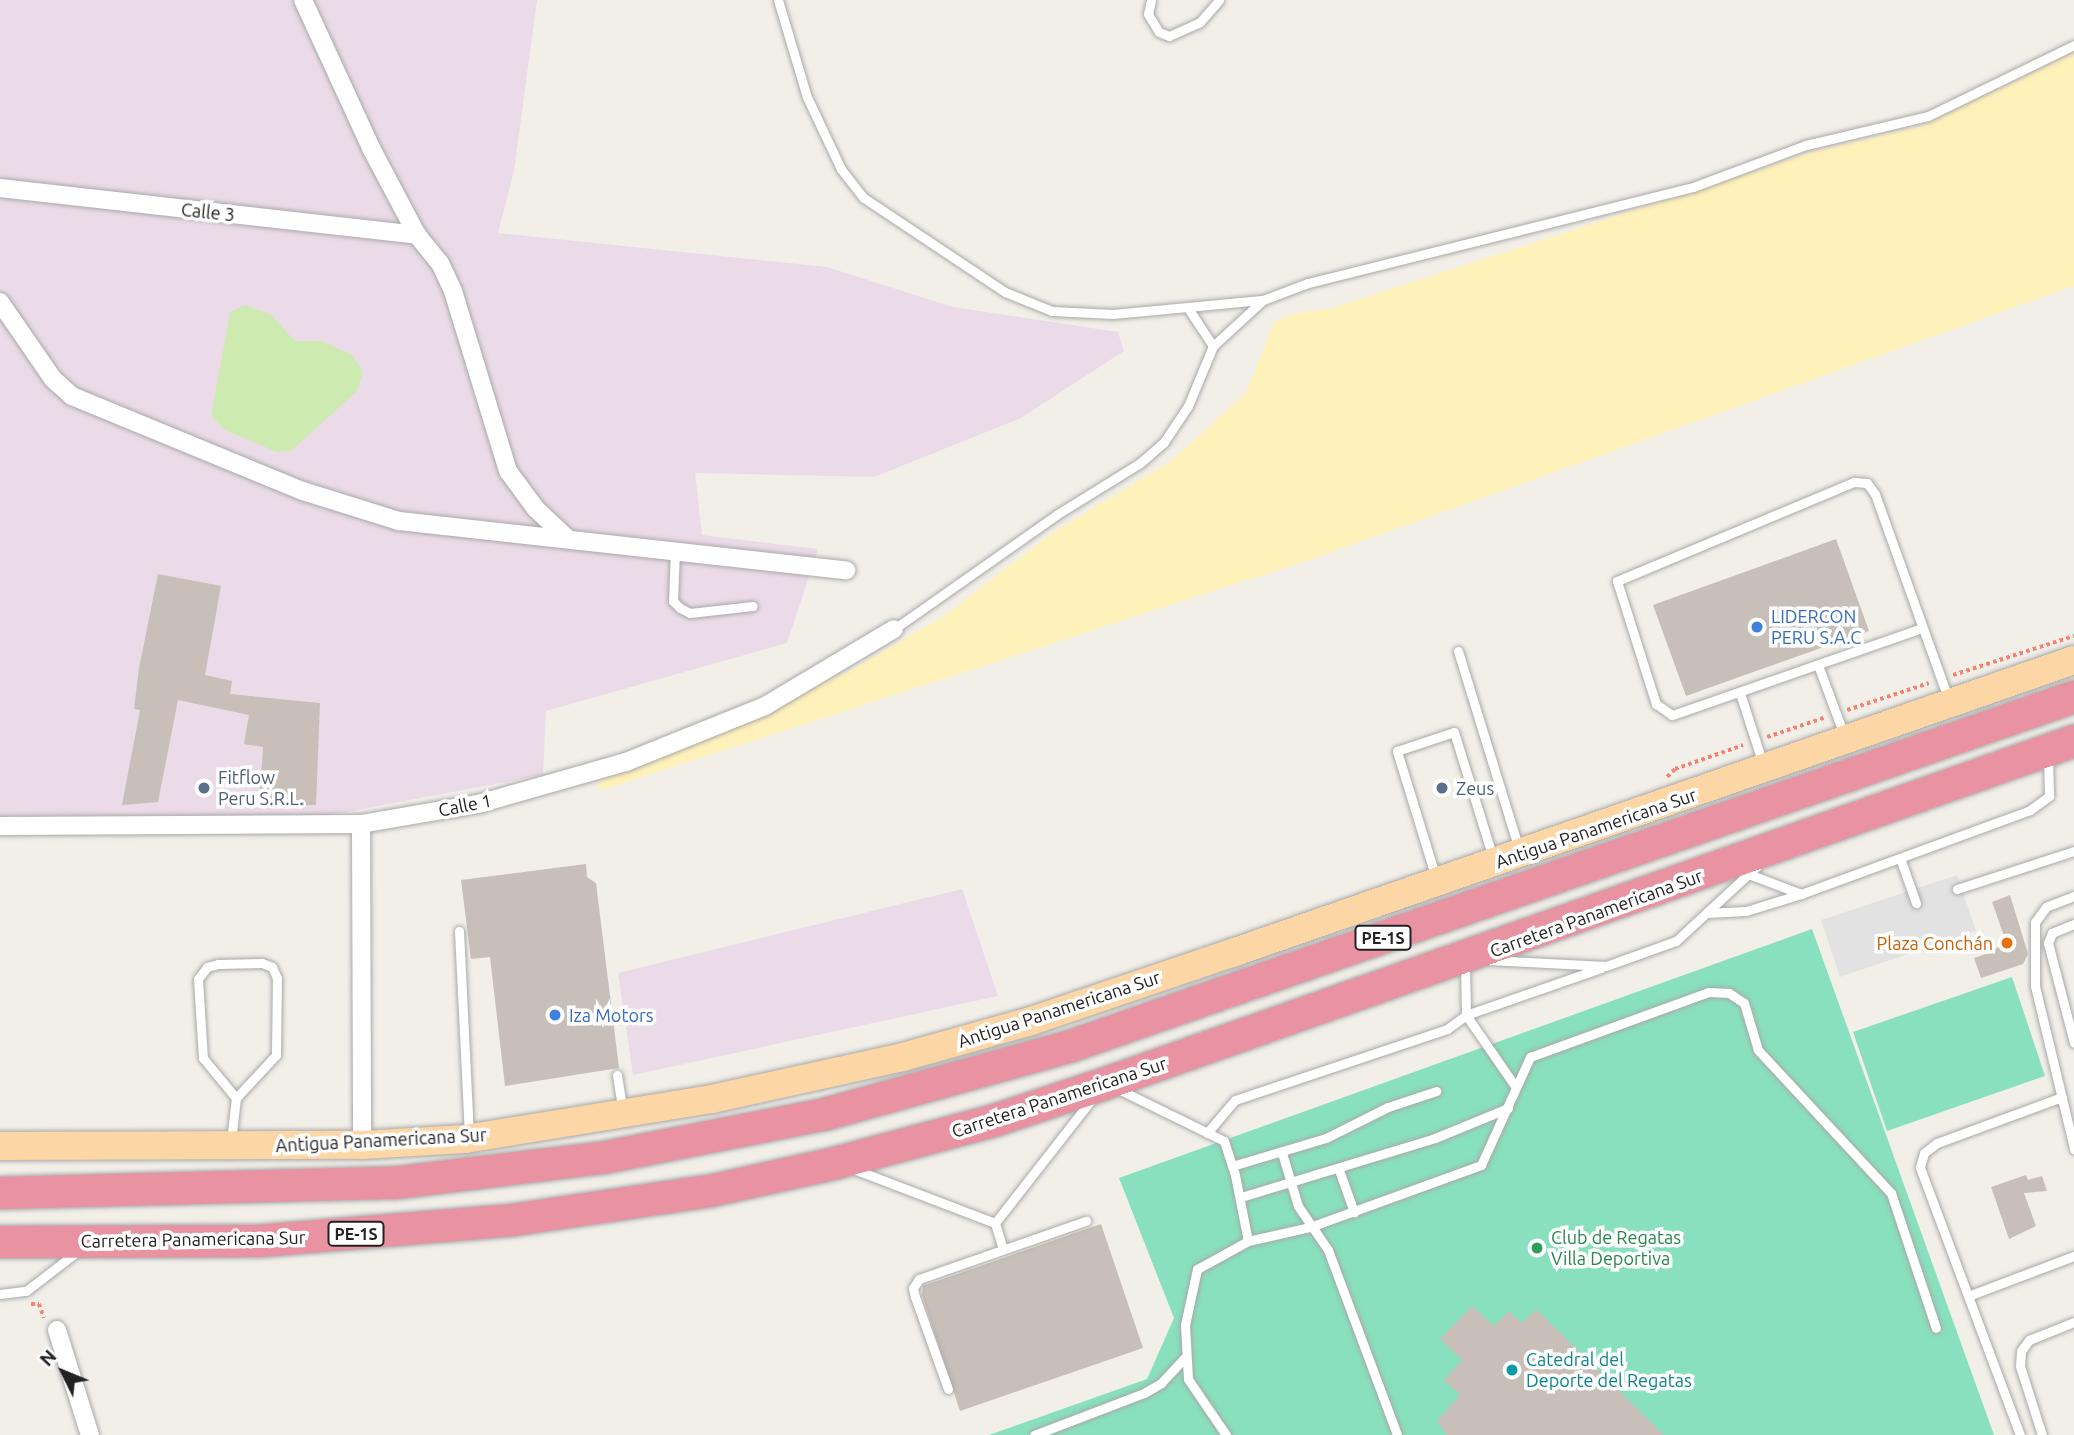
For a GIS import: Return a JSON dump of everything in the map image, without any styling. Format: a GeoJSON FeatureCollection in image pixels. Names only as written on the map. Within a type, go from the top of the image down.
{"type":"FeatureCollection","features":[{"type":"Feature","properties":{"kind":"highway","name":"PE-1S"},"geometry":{"type":"LineString","coordinates":[[0,1193],[394,1183],[602,1158],[826,1114],[1071,1046],[2074,697]]}},
{"type":"Feature","properties":{"kind":"highway","name":"Carretera Panamericana Sur"},"geometry":{"type":"LineString","coordinates":[[0,1242],[259,1241],[513,1220],[710,1191],[836,1163],[996,1120],[1465,959],[1738,870],[1774,849],[2061,746]]}},
{"type":"Feature","properties":{"kind":"main road","name":"Antigua Panamericana Sur"},"geometry":{"type":"LineString","coordinates":[[0,1146],[362,1145],[469,1138],[712,1099],[929,1050],[1031,1021],[1508,859],[2074,660]]}},
{"type":"Feature","properties":{"kind":"street"},"geometry":{"type":"LineString","coordinates":[[303,0],[417,235],[440,263],[453,291],[508,471],[536,509],[566,538]]}},
{"type":"Feature","properties":{"kind":"street","name":"Calle 3"},"geometry":{"type":"LineString","coordinates":[[0,188],[417,235]]}},
{"type":"Feature","properties":{"kind":"street"},"geometry":{"type":"LineString","coordinates":[[0,302],[54,379],[72,396],[303,491],[399,521],[846,570]]}},
{"type":"Feature","properties":{"kind":"street","name":"Calle 1"},"geometry":{"type":"LineString","coordinates":[[0,826],[361,824],[482,803],[626,762],[765,706],[894,628]]}},
{"type":"Feature","properties":{"kind":"street"},"geometry":{"type":"LineString","coordinates":[[361,824],[362,1145]]}},
{"type":"Feature","properties":{"kind":"street"},"geometry":{"type":"LineString","coordinates":[[57,1330],[90,1435]]}},
{"type":"Feature","properties":{"kind":"lane"},"geometry":{"type":"LineString","coordinates":[[778,0],[807,97],[841,169],[864,198],[1005,292],[1052,311],[1113,314],[1263,300],[1308,283],[1693,187],[1806,145],[1928,116],[2074,45]]}},
{"type":"Feature","properties":{"kind":"lane"},"geometry":{"type":"LineString","coordinates":[[1150,0],[1148,14],[1159,32],[1169,36],[1200,22],[1219,0]]}},
{"type":"Feature","properties":{"kind":"lane"},"geometry":{"type":"LineString","coordinates":[[894,628],[1156,449],[1188,406],[1213,346],[1263,300]]}},
{"type":"Feature","properties":{"kind":"lane"},"geometry":{"type":"LineString","coordinates":[[1188,308],[1213,346]]}},
{"type":"Feature","properties":{"kind":"lane"},"geometry":{"type":"LineString","coordinates":[[1922,628],[1672,715],[1663,712],[1651,691],[1617,581],[1854,482],[1867,483],[1875,494],[1950,704]]}},
{"type":"Feature","properties":{"kind":"lane"},"geometry":{"type":"LineString","coordinates":[[675,551],[673,601],[680,608],[690,613],[753,607]]}},
{"type":"Feature","properties":{"kind":"lane"},"geometry":{"type":"LineString","coordinates":[[1458,651],[1508,859]]}},
{"type":"Feature","properties":{"kind":"lane"},"geometry":{"type":"LineString","coordinates":[[1818,665],[1845,740]]}},
{"type":"Feature","properties":{"kind":"lane"},"geometry":{"type":"LineString","coordinates":[[1740,693],[1765,769]]}},
{"type":"Feature","properties":{"kind":"lane"},"geometry":{"type":"LineString","coordinates":[[1438,882],[1397,751],[1454,732],[1508,859]]}},
{"type":"Feature","properties":{"kind":"lane"},"geometry":{"type":"LineString","coordinates":[[1706,913],[1746,911],[1801,894],[2030,810],[2049,796],[2061,746]]}},
{"type":"Feature","properties":{"kind":"lane"},"geometry":{"type":"LineString","coordinates":[[1957,889],[2074,851]]}},
{"type":"Feature","properties":{"kind":"lane"},"geometry":{"type":"LineString","coordinates":[[1900,858],[1916,904]]}},
{"type":"Feature","properties":{"kind":"lane"},"geometry":{"type":"LineString","coordinates":[[1207,1133],[1235,1100],[1438,1033],[1466,1015],[1676,941],[1706,913],[1738,870],[1801,894]]}},
{"type":"Feature","properties":{"kind":"lane"},"geometry":{"type":"LineString","coordinates":[[2074,896],[2046,907],[2035,922],[2035,986],[2074,1149]]}},
{"type":"Feature","properties":{"kind":"lane"},"geometry":{"type":"LineString","coordinates":[[2074,923],[2052,933],[2048,943],[2074,1043]]}},
{"type":"Feature","properties":{"kind":"lane"},"geometry":{"type":"LineString","coordinates":[[459,931],[469,1138]]}},
{"type":"Feature","properties":{"kind":"lane"},"geometry":{"type":"LineString","coordinates":[[1515,1086],[1466,1015],[1465,959],[1605,966]]}},
{"type":"Feature","properties":{"kind":"lane"},"geometry":{"type":"LineString","coordinates":[[230,1146],[236,1098],[276,1055],[277,978],[272,967],[262,964],[218,964],[207,967],[198,979],[203,1058],[236,1098]]}},
{"type":"Feature","properties":{"kind":"lane"},"geometry":{"type":"LineString","coordinates":[[1226,1435],[1188,1379],[1185,1357],[1190,1287],[1197,1269],[1248,1241],[1310,1227],[1481,1165],[1530,1057],[1709,992],[1729,993],[1744,1003],[1758,1051],[1891,1193],[1937,1328]]}},
{"type":"Feature","properties":{"kind":"lane"},"geometry":{"type":"LineString","coordinates":[[617,1075],[623,1113]]}},
{"type":"Feature","properties":{"kind":"lane"},"geometry":{"type":"LineString","coordinates":[[995,1223],[1105,1084],[1224,1141],[1241,1197],[1248,1241]]}},
{"type":"Feature","properties":{"kind":"lane"},"geometry":{"type":"LineString","coordinates":[[1232,1166],[1282,1153],[1436,1091]]}},
{"type":"Feature","properties":{"kind":"lane"},"geometry":{"type":"LineString","coordinates":[[2020,1435],[1920,1167],[1924,1153],[1937,1143],[2062,1097]]}},
{"type":"Feature","properties":{"kind":"lane"},"geometry":{"type":"LineString","coordinates":[[1241,1197],[1339,1170],[1508,1108]]}},
{"type":"Feature","properties":{"kind":"lane"},"geometry":{"type":"LineString","coordinates":[[1282,1153],[1291,1185],[1310,1227],[1328,1250],[1397,1435]]}},
{"type":"Feature","properties":{"kind":"lane"},"geometry":{"type":"LineString","coordinates":[[836,1163],[995,1223]]}},
{"type":"Feature","properties":{"kind":"lane"},"geometry":{"type":"LineString","coordinates":[[1339,1170],[1354,1212]]}},
{"type":"Feature","properties":{"kind":"lane"},"geometry":{"type":"LineString","coordinates":[[948,1389],[914,1288],[919,1279],[1086,1220]]}},
{"type":"Feature","properties":{"kind":"lane"},"geometry":{"type":"LineString","coordinates":[[995,1223],[1003,1250]]}},
{"type":"Feature","properties":{"kind":"lane"},"geometry":{"type":"LineString","coordinates":[[0,1294],[26,1291],[58,1271],[87,1242]]}},
{"type":"Feature","properties":{"kind":"lane"},"geometry":{"type":"LineString","coordinates":[[1968,1296],[2074,1256]]}},
{"type":"Feature","properties":{"kind":"lane"},"geometry":{"type":"LineString","coordinates":[[2042,1435],[2020,1366],[2021,1351],[2029,1340],[2074,1322]]}},
{"type":"Feature","properties":{"kind":"lane"},"geometry":{"type":"LineString","coordinates":[[1034,1435],[1144,1393],[1185,1357]]}},
{"type":"Feature","properties":{"kind":"path"},"geometry":{"type":"LineString","coordinates":[[26,1304],[39,1304],[48,1328],[57,1330]]}},
{"type":"Feature","properties":{"kind":"shaded area"},"geometry":{"type":"Polygon","coordinates":[[[0,0],[537,0],[514,171],[498,233],[827,267],[953,307],[1118,332],[1124,351],[1021,418],[874,477],[695,473],[702,535],[818,549],[787,643],[546,711],[543,775],[319,817],[0,818],[0,0]]]}},
{"type":"Feature","properties":{"kind":"shaded area"},"geometry":{"type":"Polygon","coordinates":[[[1957,875],[1976,931],[1840,977],[1821,920],[1957,875]]]}},
{"type":"Feature","properties":{"kind":"shaded area"},"geometry":{"type":"Polygon","coordinates":[[[962,889],[998,996],[633,1075],[618,973],[962,889]]]}},
{"type":"Feature","properties":{"kind":"green space"},"geometry":{"type":"Polygon","coordinates":[[[245,305],[270,314],[295,341],[321,341],[352,355],[363,372],[357,391],[291,451],[277,452],[225,430],[211,416],[230,312],[245,305]]]}},
{"type":"Feature","properties":{"kind":"green space","name":"Club de Regatas Villa Deportiva"},"geometry":{"type":"Polygon","coordinates":[[[1812,929],[1994,1435],[989,1435],[1147,1379],[1174,1318],[1119,1178],[1812,929]]]}},
{"type":"Feature","properties":{"kind":"green space"},"geometry":{"type":"Polygon","coordinates":[[[2012,977],[2045,1076],[1887,1131],[1853,1032],[2012,977]]]}},
{"type":"Feature","properties":{"kind":"sand"},"geometry":{"type":"Polygon","coordinates":[[[2074,52],[2074,286],[1315,558],[599,791],[598,776],[655,757],[847,672],[944,616],[1052,533],[1171,461],[1246,393],[1274,322],[1295,313],[1330,309],[1815,151],[1922,126],[2074,52]]]}},
{"type":"Feature","properties":{"kind":"building"},"geometry":{"type":"Polygon","coordinates":[[[1836,539],[1869,631],[1686,696],[1653,605],[1836,539]]]}},
{"type":"Feature","properties":{"kind":"building"},"geometry":{"type":"Polygon","coordinates":[[[158,574],[221,586],[205,675],[232,681],[230,694],[320,703],[316,805],[259,806],[263,747],[244,744],[249,715],[178,700],[158,802],[122,805],[140,710],[134,709],[139,668],[158,574]]]}},
{"type":"Feature","properties":{"kind":"building","name":"Iza Motors"},"geometry":{"type":"Polygon","coordinates":[[[586,864],[587,877],[596,883],[619,1068],[505,1086],[490,957],[471,959],[461,880],[586,864]]]}},
{"type":"Feature","properties":{"kind":"building"},"geometry":{"type":"Polygon","coordinates":[[[2010,895],[2028,954],[2023,964],[1981,978],[1974,958],[1994,951],[2005,939],[1992,902],[2010,895]]]}},
{"type":"Feature","properties":{"kind":"building"},"geometry":{"type":"Polygon","coordinates":[[[2026,1175],[2028,1180],[2042,1176],[2047,1191],[2024,1193],[2036,1226],[2009,1239],[1991,1187],[2026,1175]]]}},
{"type":"Feature","properties":{"kind":"building"},"geometry":{"type":"Polygon","coordinates":[[[1101,1224],[1143,1348],[960,1411],[922,1295],[923,1286],[1101,1224]]]}},
{"type":"Feature","properties":{"kind":"building","name":"Catedral del Deporte del Regatas"},"geometry":{"type":"Polygon","coordinates":[[[1472,1306],[1494,1326],[1509,1311],[1522,1323],[1536,1309],[1664,1435],[1447,1435],[1437,1421],[1460,1395],[1444,1380],[1462,1360],[1440,1339],[1472,1306]]]}},
{"type":"Feature","properties":{"kind":"place","name":"LIDERCON PERU S.A.C"},"geometry":{"type":"Point","coordinates":[1757,627]}},
{"type":"Feature","properties":{"kind":"place","name":"Fitflow Peru S.R.L."},"geometry":{"type":"Point","coordinates":[204,788]}},
{"type":"Feature","properties":{"kind":"place","name":"Zeus"},"geometry":{"type":"Point","coordinates":[1442,788]}},
{"type":"Feature","properties":{"kind":"place","name":"Plaza Conchán"},"geometry":{"type":"Point","coordinates":[2007,943]}},
{"type":"Feature","properties":{"kind":"place","name":"Iza Motors"},"geometry":{"type":"Point","coordinates":[555,1015]}},
{"type":"Feature","properties":{"kind":"place","name":"Club de Regatas Villa Deportiva"},"geometry":{"type":"Point","coordinates":[1537,1248]}},
{"type":"Feature","properties":{"kind":"place","name":"Catedral del Deporte del Regatas"},"geometry":{"type":"Point","coordinates":[1512,1370]}}]}
